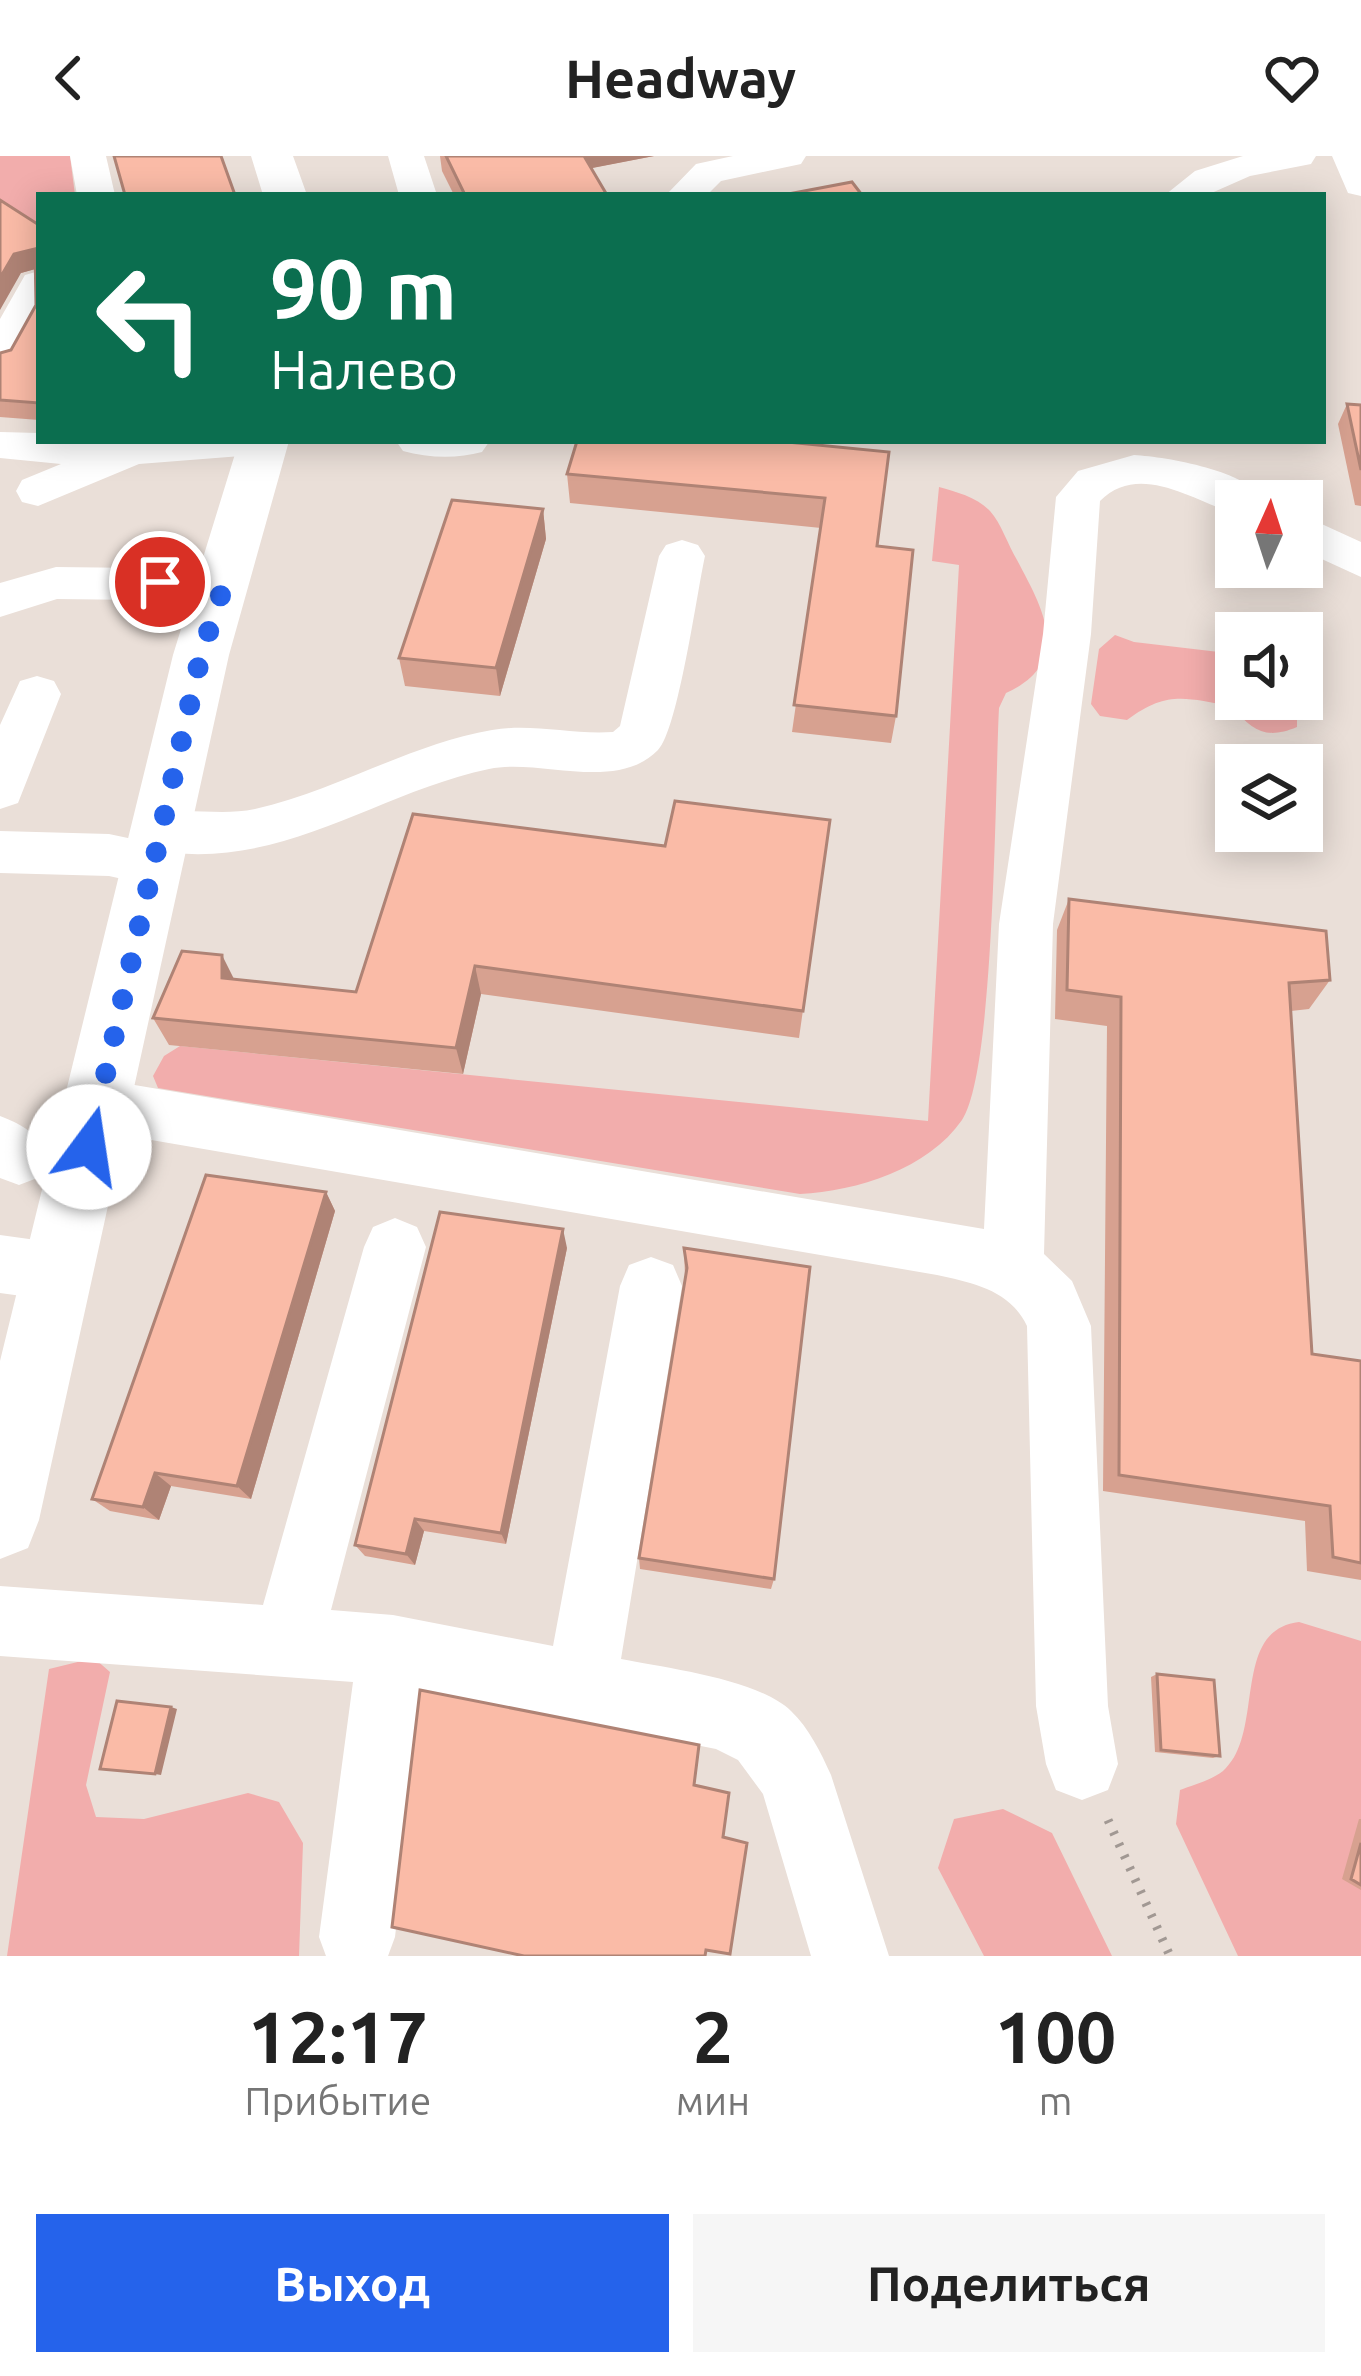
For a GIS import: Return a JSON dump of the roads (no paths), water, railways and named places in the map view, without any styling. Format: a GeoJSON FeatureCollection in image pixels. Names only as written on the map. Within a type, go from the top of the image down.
{"type":"FeatureCollection","features":[{"type":"Feature","properties":{"kind":"main road"},"geometry":{"type":"LineString","coordinates":[[272,156],[284,192]]}},
{"type":"Feature","properties":{"kind":"main road"},"geometry":{"type":"LineString","coordinates":[[0,1520],[29,1268],[99,1105],[201,655],[264,444]]}},
{"type":"Feature","properties":{"kind":"lane"},"geometry":{"type":"LineString","coordinates":[[88,156],[95,192]]}},
{"type":"Feature","properties":{"kind":"lane"},"geometry":{"type":"LineString","coordinates":[[406,156],[417,192]]}},
{"type":"Feature","properties":{"kind":"lane"},"geometry":{"type":"LineString","coordinates":[[698,189],[788,156]]}},
{"type":"Feature","properties":{"kind":"lane"},"geometry":{"type":"LineString","coordinates":[[1187,192],[1245,166],[1298,156]]}},
{"type":"Feature","properties":{"kind":"lane"},"geometry":{"type":"LineString","coordinates":[[1350,156],[1361,183]]}},
{"type":"Feature","properties":{"kind":"lane"},"geometry":{"type":"LineString","coordinates":[[0,357],[36,289]]}},
{"type":"Feature","properties":{"kind":"lane"},"geometry":{"type":"LineString","coordinates":[[3,445],[122,454],[224,444]]}},
{"type":"Feature","properties":{"kind":"lane"},"geometry":{"type":"LineString","coordinates":[[38,490],[122,454]]}},
{"type":"Feature","properties":{"kind":"lane"},"geometry":{"type":"LineString","coordinates":[[1013,1268],[1026,924],[1066,634],[1078,497],[1088,482],[1135,469],[1173,475],[1215,490]]}},
{"type":"Feature","properties":{"kind":"lane"},"geometry":{"type":"LineString","coordinates":[[1323,542],[1361,561]]}},
{"type":"Feature","properties":{"kind":"lane"},"geometry":{"type":"LineString","coordinates":[[0,852],[109,856],[159,848],[194,837],[271,825],[500,747],[613,752],[633,747],[644,735],[682,556]]}},
{"type":"Feature","properties":{"kind":"lane"},"geometry":{"type":"LineString","coordinates":[[0,600],[56,583],[224,585]]}},
{"type":"Feature","properties":{"kind":"lane"},"geometry":{"type":"LineString","coordinates":[[0,789],[37,694]]}},
{"type":"Feature","properties":{"kind":"lane"},"geometry":{"type":"LineString","coordinates":[[99,1105],[886,1238],[1013,1268],[1041,1287],[1054,1303],[1059,1326],[1072,1706],[1082,1764]]}},
{"type":"Feature","properties":{"kind":"lane"},"geometry":{"type":"LineString","coordinates":[[288,1639],[395,1247]]}},
{"type":"Feature","properties":{"kind":"lane"},"geometry":{"type":"LineString","coordinates":[[581,1686],[651,1286]]}},
{"type":"Feature","properties":{"kind":"lane"},"geometry":{"type":"LineString","coordinates":[[0,1622],[393,1649],[720,1714],[764,1734],[794,1775],[850,1956]]}},
{"type":"Feature","properties":{"kind":"lane"},"geometry":{"type":"LineString","coordinates":[[357,1937],[393,1649]]}}]}
